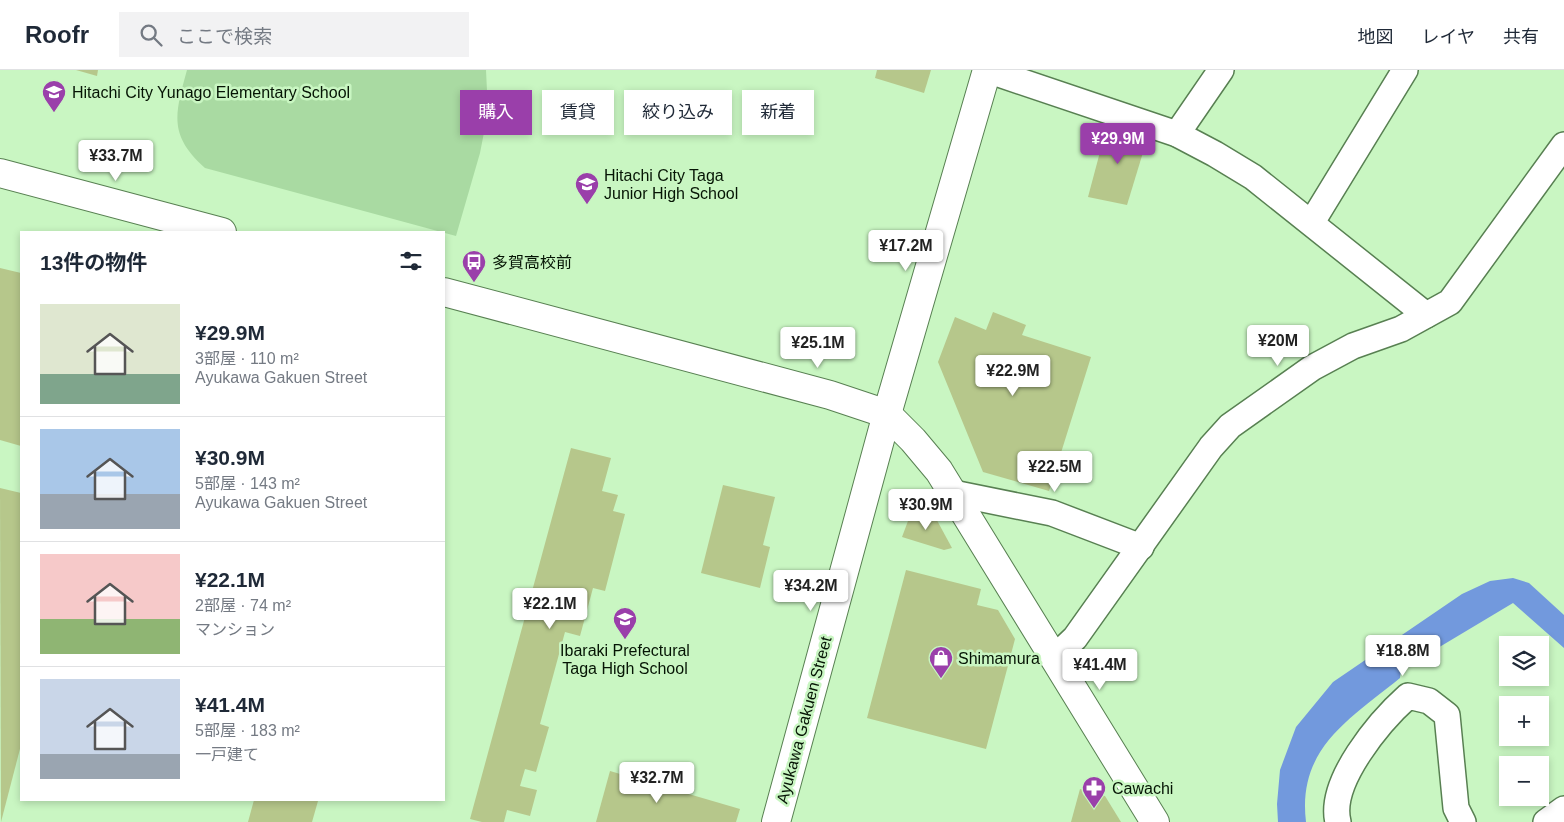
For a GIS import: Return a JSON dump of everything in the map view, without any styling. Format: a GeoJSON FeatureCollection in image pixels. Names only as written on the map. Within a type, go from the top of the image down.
{"type":"FeatureCollection","features":[{"type":"Feature","properties":{"kind":"street"},"geometry":{"type":"LineString","coordinates":[[987,70],[1177,134],[1253,176],[1426,315]]}},
{"type":"Feature","properties":{"kind":"street","name":"Ayukawa Gakuen Street"},"geometry":{"type":"LineString","coordinates":[[776,822],[886,414],[987,70]]}},
{"type":"Feature","properties":{"kind":"street"},"geometry":{"type":"LineString","coordinates":[[1177,134],[1222,70]]}},
{"type":"Feature","properties":{"kind":"street"},"geometry":{"type":"LineString","coordinates":[[1312,222],[1405,70]]}},
{"type":"Feature","properties":{"kind":"street"},"geometry":{"type":"LineString","coordinates":[[1054,657],[1075,638],[1210,447],[1230,426],[1312,368],[1353,346],[1401,329],[1450,302],[1564,145]]}},
{"type":"Feature","properties":{"kind":"street"},"geometry":{"type":"LineString","coordinates":[[0,173],[218,231]]}},
{"type":"Feature","properties":{"kind":"street"},"geometry":{"type":"LineString","coordinates":[[445,292],[830,394],[886,414],[923,452],[953,493],[1155,822]]}},
{"type":"Feature","properties":{"kind":"street"},"geometry":{"type":"LineString","coordinates":[[953,493],[1052,513],[1141,547]]}},
{"type":"Feature","properties":{"kind":"street"},"geometry":{"type":"LineString","coordinates":[[1338,822],[1336,814],[1342,782],[1361,751],[1390,712],[1408,696],[1429,701],[1447,715],[1456,808],[1463,822]]}},
{"type":"Feature","properties":{"kind":"street"},"geometry":{"type":"LineString","coordinates":[[1546,822],[1564,809]]}},
{"type":"Feature","properties":{"kind":"green space"},"geometry":{"type":"Polygon","coordinates":[[[187,70],[486,70],[487,90],[460,90],[460,135],[484,135],[456,236],[445,233],[445,231],[438,231],[205,168],[185,145],[180,134],[178,112],[187,70]]]}},
{"type":"Feature","properties":{"kind":"water"},"geometry":{"type":"Polygon","coordinates":[[[1513,578],[1529,583],[1564,615],[1564,648],[1513,603],[1401,670],[1400,678],[1346,722],[1319,755],[1310,774],[1305,796],[1306,822],[1278,822],[1277,804],[1280,770],[1296,727],[1333,682],[1462,594],[1490,581],[1513,578]]]}},
{"type":"Feature","properties":{"kind":"building"},"geometry":{"type":"Polygon","coordinates":[[[76,70],[98,70],[97,76],[76,70]]]}},
{"type":"Feature","properties":{"kind":"building"},"geometry":{"type":"Polygon","coordinates":[[[877,70],[931,70],[924,93],[875,78],[877,70]]]}},
{"type":"Feature","properties":{"kind":"building"},"geometry":{"type":"Polygon","coordinates":[[[1108,122],[1148,136],[1127,205],[1088,197],[1108,122]]]}},
{"type":"Feature","properties":{"kind":"building"},"geometry":{"type":"Polygon","coordinates":[[[0,268],[20,273],[20,446],[0,440],[0,268]]]}},
{"type":"Feature","properties":{"kind":"building"},"geometry":{"type":"Polygon","coordinates":[[[993,312],[1026,325],[1022,335],[1091,357],[1049,491],[983,472],[938,362],[955,317],[986,330],[993,312]]]}},
{"type":"Feature","properties":{"kind":"building"},"geometry":{"type":"Polygon","coordinates":[[[571,448],[611,458],[602,491],[618,495],[613,511],[625,514],[605,591],[593,588],[580,636],[565,632],[540,724],[549,727],[536,772],[525,769],[520,786],[537,790],[530,816],[507,810],[504,822],[482,822],[470,819],[571,448]]]}},
{"type":"Feature","properties":{"kind":"building"},"geometry":{"type":"Polygon","coordinates":[[[723,485],[775,497],[763,545],[770,547],[760,588],[701,573],[723,485]]]}},
{"type":"Feature","properties":{"kind":"building"},"geometry":{"type":"Polygon","coordinates":[[[0,488],[20,493],[20,749],[1,822],[0,488]]]}},
{"type":"Feature","properties":{"kind":"building"},"geometry":{"type":"Polygon","coordinates":[[[918,510],[933,513],[952,548],[944,550],[902,537],[908,521],[918,510]]]}},
{"type":"Feature","properties":{"kind":"building","name":"Shimamura"},"geometry":{"type":"Polygon","coordinates":[[[906,570],[981,589],[977,605],[998,610],[1015,639],[986,749],[867,718],[906,570]]]}},
{"type":"Feature","properties":{"kind":"building"},"geometry":{"type":"Polygon","coordinates":[[[610,771],[740,809],[736,822],[596,822],[610,771]]]}},
{"type":"Feature","properties":{"kind":"building","name":"Cawachi"},"geometry":{"type":"Polygon","coordinates":[[[1080,789],[1105,796],[1121,822],[1071,822],[1080,789]]]}},
{"type":"Feature","properties":{"kind":"building"},"geometry":{"type":"Polygon","coordinates":[[[254,801],[318,801],[312,822],[248,822],[254,801]]]}},
{"type":"Feature","properties":{"kind":"place","name":"Hitachi City Yunago Elementary School"},"geometry":{"type":"Point","coordinates":[54,113]}},
{"type":"Feature","properties":{"kind":"place","name":"Hitachi City Taga Junior High School"},"geometry":{"type":"Point","coordinates":[587,205]}},
{"type":"Feature","properties":{"kind":"place","name":"多賀高校前"},"geometry":{"type":"Point","coordinates":[474,283]}},
{"type":"Feature","properties":{"kind":"place","name":"Ibaraki Prefectural Taga High School"},"geometry":{"type":"Point","coordinates":[625,640]}},
{"type":"Feature","properties":{"kind":"place","name":"Shimamura"},"geometry":{"type":"Point","coordinates":[941,679]}},
{"type":"Feature","properties":{"kind":"place","name":"Cawachi"},"geometry":{"type":"Point","coordinates":[1094,809]}}]}
